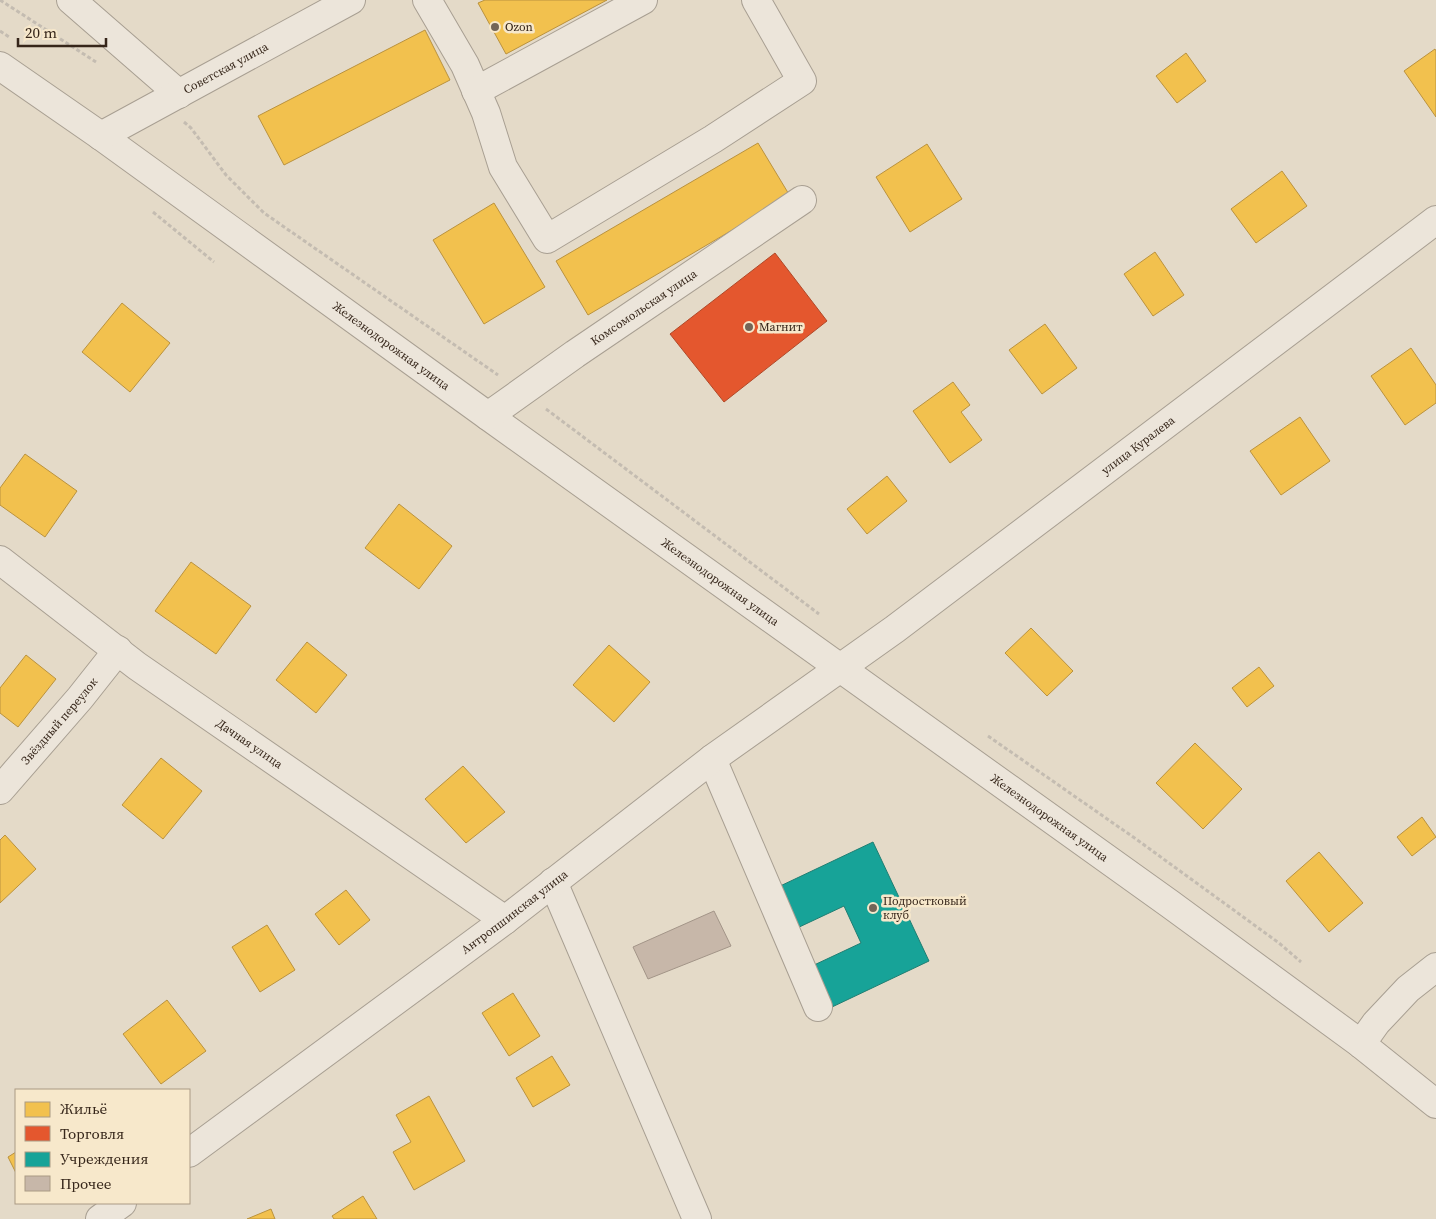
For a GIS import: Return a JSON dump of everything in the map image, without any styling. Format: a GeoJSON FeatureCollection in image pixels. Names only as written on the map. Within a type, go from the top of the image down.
{"type":"FeatureCollection","features":[{"type":"Feature","properties":{"kind":"street"},"geometry":{"type":"LineString","coordinates":[[71,0],[170,99]]}},
{"type":"Feature","properties":{"kind":"street","name":"Советская улица"},"geometry":{"type":"LineString","coordinates":[[101,136],[351,0]]}},
{"type":"Feature","properties":{"kind":"street"},"geometry":{"type":"LineString","coordinates":[[427,0],[465,64],[486,113],[503,167],[547,239],[713,139],[802,81],[756,0]]}},
{"type":"Feature","properties":{"kind":"street"},"geometry":{"type":"LineString","coordinates":[[476,91],[643,0]]}},
{"type":"Feature","properties":{"kind":"street","name":"Железнодорожная улица"},"geometry":{"type":"LineString","coordinates":[[0,66],[101,136],[1162,899],[1361,1044],[1436,1104]]}},
{"type":"Feature","properties":{"kind":"street","name":"Комсомольская улица"},"geometry":{"type":"LineString","coordinates":[[488,416],[575,354],[802,200]]}},
{"type":"Feature","properties":{"kind":"street","name":"улица Куралева"},"geometry":{"type":"LineString","coordinates":[[839,668],[895,629],[1436,220]]}},
{"type":"Feature","properties":{"kind":"street","name":"Дачная улица"},"geometry":{"type":"LineString","coordinates":[[0,560],[80,624],[118,650],[137,666],[505,920]]}},
{"type":"Feature","properties":{"kind":"street","name":"Звёздный переулок"},"geometry":{"type":"LineString","coordinates":[[0,790],[80,698],[118,650]]}},
{"type":"Feature","properties":{"kind":"street","name":"Антропшинская улица"},"geometry":{"type":"LineString","coordinates":[[190,1152],[505,920],[712,759],[839,668]]}},
{"type":"Feature","properties":{"kind":"street"},"geometry":{"type":"LineString","coordinates":[[712,759],[818,1008]]}},
{"type":"Feature","properties":{"kind":"street"},"geometry":{"type":"LineString","coordinates":[[553,882],[697,1219]]}},
{"type":"Feature","properties":{"kind":"street"},"geometry":{"type":"LineString","coordinates":[[1361,1044],[1376,1023],[1408,989],[1436,967]]}},
{"type":"Feature","properties":{"kind":"street"},"geometry":{"type":"LineString","coordinates":[[100,1219],[121,1204]]}},
{"type":"Feature","properties":{"kind":"path"},"geometry":{"type":"LineString","coordinates":[[0,0],[97,63]]}},
{"type":"Feature","properties":{"kind":"path"},"geometry":{"type":"LineString","coordinates":[[170,99],[226,175],[264,213],[569,425],[826,620]]}},
{"type":"Feature","properties":{"kind":"path"},"geometry":{"type":"LineString","coordinates":[[149,208],[214,262]]}},
{"type":"Feature","properties":{"kind":"path"},"geometry":{"type":"LineString","coordinates":[[988,736],[1136,838],[1309,968]]}},
{"type":"Feature","properties":{"kind":"building: Жильё"},"geometry":{"type":"Polygon","coordinates":[[[485,0],[607,0],[506,54],[478,3],[485,0]]]}},
{"type":"Feature","properties":{"kind":"building: Жильё"},"geometry":{"type":"Polygon","coordinates":[[[425,30],[450,80],[284,165],[258,116],[425,30]]]}},
{"type":"Feature","properties":{"kind":"building: Жильё"},"geometry":{"type":"Polygon","coordinates":[[[1435,49],[1436,51],[1436,117],[1404,71],[1435,49]]]}},
{"type":"Feature","properties":{"kind":"building: Жильё"},"geometry":{"type":"Polygon","coordinates":[[[1186,53],[1206,81],[1177,103],[1156,76],[1186,53]]]}},
{"type":"Feature","properties":{"kind":"building: Жильё"},"geometry":{"type":"Polygon","coordinates":[[[758,143],[790,196],[588,315],[556,261],[758,143]]]}},
{"type":"Feature","properties":{"kind":"building: Жильё"},"geometry":{"type":"Polygon","coordinates":[[[927,144],[962,199],[910,232],[876,177],[927,144]]]}},
{"type":"Feature","properties":{"kind":"building: Жильё"},"geometry":{"type":"Polygon","coordinates":[[[1282,171],[1307,206],[1256,243],[1231,209],[1282,171]]]}},
{"type":"Feature","properties":{"kind":"building: Жильё"},"geometry":{"type":"Polygon","coordinates":[[[494,203],[545,287],[484,324],[433,240],[494,203]]]}},
{"type":"Feature","properties":{"kind":"building: Жильё"},"geometry":{"type":"Polygon","coordinates":[[[1155,252],[1184,295],[1153,316],[1124,274],[1155,252]]]}},
{"type":"Feature","properties":{"kind":"building: Жильё"},"geometry":{"type":"Polygon","coordinates":[[[122,303],[170,343],[130,392],[82,352],[122,303]]]}},
{"type":"Feature","properties":{"kind":"building: Жильё"},"geometry":{"type":"Polygon","coordinates":[[[1045,324],[1077,368],[1042,394],[1009,350],[1045,324]]]}},
{"type":"Feature","properties":{"kind":"building: Жильё"},"geometry":{"type":"Polygon","coordinates":[[[1411,348],[1436,385],[1436,403],[1405,425],[1371,376],[1411,348]]]}},
{"type":"Feature","properties":{"kind":"building: Жильё"},"geometry":{"type":"Polygon","coordinates":[[[953,382],[970,405],[961,412],[982,440],[950,463],[913,411],[953,382]]]}},
{"type":"Feature","properties":{"kind":"building: Жильё"},"geometry":{"type":"Polygon","coordinates":[[[1300,417],[1330,461],[1281,495],[1250,451],[1300,417]]]}},
{"type":"Feature","properties":{"kind":"building: Жильё"},"geometry":{"type":"Polygon","coordinates":[[[25,454],[77,491],[45,537],[0,505],[0,488],[25,454]]]}},
{"type":"Feature","properties":{"kind":"building: Жильё"},"geometry":{"type":"Polygon","coordinates":[[[887,476],[907,501],[867,534],[847,509],[887,476]]]}},
{"type":"Feature","properties":{"kind":"building: Жильё"},"geometry":{"type":"Polygon","coordinates":[[[399,504],[452,546],[419,589],[365,548],[399,504]]]}},
{"type":"Feature","properties":{"kind":"building: Жильё"},"geometry":{"type":"Polygon","coordinates":[[[191,562],[251,606],[216,654],[155,611],[191,562]]]}},
{"type":"Feature","properties":{"kind":"building: Жильё"},"geometry":{"type":"Polygon","coordinates":[[[1031,628],[1073,671],[1047,696],[1005,653],[1031,628]]]}},
{"type":"Feature","properties":{"kind":"building: Жильё"},"geometry":{"type":"Polygon","coordinates":[[[307,642],[347,675],[316,713],[276,680],[307,642]]]}},
{"type":"Feature","properties":{"kind":"building: Жильё"},"geometry":{"type":"Polygon","coordinates":[[[609,645],[650,682],[614,722],[573,685],[609,645]]]}},
{"type":"Feature","properties":{"kind":"building: Жильё"},"geometry":{"type":"Polygon","coordinates":[[[26,655],[56,679],[18,727],[0,713],[0,688],[26,655]]]}},
{"type":"Feature","properties":{"kind":"building: Жильё"},"geometry":{"type":"Polygon","coordinates":[[[1259,667],[1274,686],[1247,707],[1232,688],[1259,667]]]}},
{"type":"Feature","properties":{"kind":"building: Жильё"},"geometry":{"type":"Polygon","coordinates":[[[1195,743],[1242,789],[1203,829],[1156,783],[1195,743]]]}},
{"type":"Feature","properties":{"kind":"building: Жильё"},"geometry":{"type":"Polygon","coordinates":[[[161,758],[202,791],[163,839],[122,805],[161,758]]]}},
{"type":"Feature","properties":{"kind":"building: Жильё"},"geometry":{"type":"Polygon","coordinates":[[[463,766],[505,812],[466,843],[425,799],[463,766]]]}},
{"type":"Feature","properties":{"kind":"building: Жильё"},"geometry":{"type":"Polygon","coordinates":[[[1422,817],[1436,837],[1412,856],[1397,837],[1422,817]]]}},
{"type":"Feature","properties":{"kind":"building: Жильё"},"geometry":{"type":"Polygon","coordinates":[[[5,835],[36,869],[0,903],[0,840],[5,835]]]}},
{"type":"Feature","properties":{"kind":"building: Жильё"},"geometry":{"type":"Polygon","coordinates":[[[1319,852],[1363,903],[1329,932],[1286,881],[1319,852]]]}},
{"type":"Feature","properties":{"kind":"building: Жильё"},"geometry":{"type":"Polygon","coordinates":[[[346,890],[370,920],[339,945],[315,914],[346,890]]]}},
{"type":"Feature","properties":{"kind":"building: Жильё"},"geometry":{"type":"Polygon","coordinates":[[[267,925],[295,970],[260,992],[232,947],[267,925]]]}},
{"type":"Feature","properties":{"kind":"building: Жильё"},"geometry":{"type":"Polygon","coordinates":[[[513,993],[540,1036],[509,1056],[482,1013],[513,993]]]}},
{"type":"Feature","properties":{"kind":"building: Жильё"},"geometry":{"type":"Polygon","coordinates":[[[167,1000],[206,1051],[161,1084],[123,1034],[167,1000]]]}},
{"type":"Feature","properties":{"kind":"building: Жильё"},"geometry":{"type":"Polygon","coordinates":[[[552,1056],[570,1085],[533,1107],[516,1078],[552,1056]]]}},
{"type":"Feature","properties":{"kind":"building: Жильё"},"geometry":{"type":"Polygon","coordinates":[[[429,1096],[465,1161],[414,1190],[393,1152],[411,1142],[396,1115],[429,1096]]]}},
{"type":"Feature","properties":{"kind":"building: Жильё"},"geometry":{"type":"Polygon","coordinates":[[[15,1153],[15,1171],[8,1157],[15,1153]]]}},
{"type":"Feature","properties":{"kind":"building: Жильё"},"geometry":{"type":"Polygon","coordinates":[[[363,1196],[377,1219],[334,1219],[332,1216],[363,1196]]]}},
{"type":"Feature","properties":{"kind":"building: Жильё"},"geometry":{"type":"Polygon","coordinates":[[[271,1209],[275,1219],[247,1219],[271,1209]]]}},
{"type":"Feature","properties":{"kind":"building: Торговля","name":"Магнит"},"geometry":{"type":"Polygon","coordinates":[[[775,253],[827,321],[724,402],[670,334],[775,253]]]}},
{"type":"Feature","properties":{"kind":"building: Учреждения"},"geometry":{"type":"Polygon","coordinates":[[[873,842],[929,961],[832,1007],[812,966],[861,943],[844,906],[795,929],[776,888],[873,842]]]}},
{"type":"Feature","properties":{"kind":"building: Прочее"},"geometry":{"type":"Polygon","coordinates":[[[714,911],[731,946],[648,979],[633,947],[714,911]]]}},
{"type":"Feature","properties":{"kind":"place","name":"Ozon"},"geometry":{"type":"Point","coordinates":[495,27]}},
{"type":"Feature","properties":{"kind":"place","name":"Магнит"},"geometry":{"type":"Point","coordinates":[749,327]}},
{"type":"Feature","properties":{"kind":"place","name":"Подростковый клуб"},"geometry":{"type":"Point","coordinates":[873,908]}}]}
